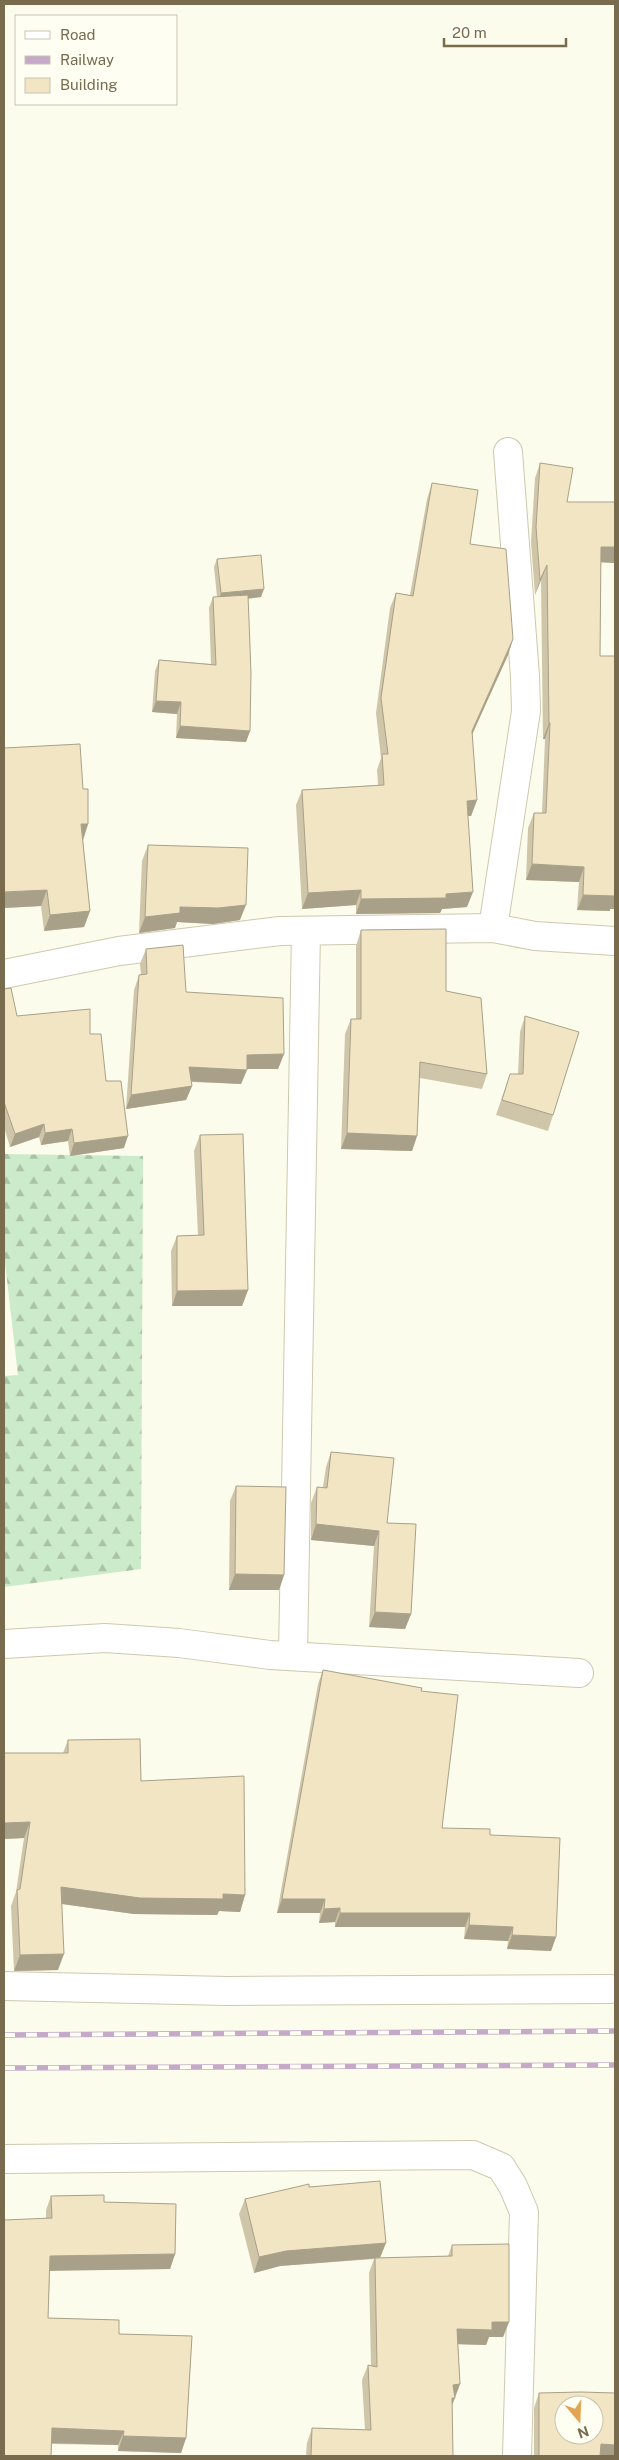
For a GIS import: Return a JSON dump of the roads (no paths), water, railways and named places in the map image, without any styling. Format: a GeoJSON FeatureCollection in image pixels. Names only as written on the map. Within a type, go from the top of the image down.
{"type":"FeatureCollection","features":[{"type":"Feature","properties":{"kind":"street"},"geometry":{"type":"LineString","coordinates":[[493,928],[526,711],[508,452]]}},
{"type":"Feature","properties":{"kind":"street"},"geometry":{"type":"LineString","coordinates":[[4,974],[119,951],[280,931],[493,928],[535,936],[615,941]]}},
{"type":"Feature","properties":{"kind":"street"},"geometry":{"type":"LineString","coordinates":[[293,1656],[306,931]]}},
{"type":"Feature","properties":{"kind":"street"},"geometry":{"type":"LineString","coordinates":[[4,1644],[106,1638],[179,1643],[270,1655],[579,1673]]}},
{"type":"Feature","properties":{"kind":"street"},"geometry":{"type":"LineString","coordinates":[[4,1986],[227,1991],[610,1989]]}},
{"type":"Feature","properties":{"kind":"street"},"geometry":{"type":"LineString","coordinates":[[4,2159],[473,2155],[501,2167],[513,2186],[524,2212],[517,2456]]}},
{"type":"Feature","properties":{"kind":"railway"},"geometry":{"type":"LineString","coordinates":[[4,2035],[615,2031]]}},
{"type":"Feature","properties":{"kind":"railway"},"geometry":{"type":"LineString","coordinates":[[4,2068],[615,2065]]}}]}
